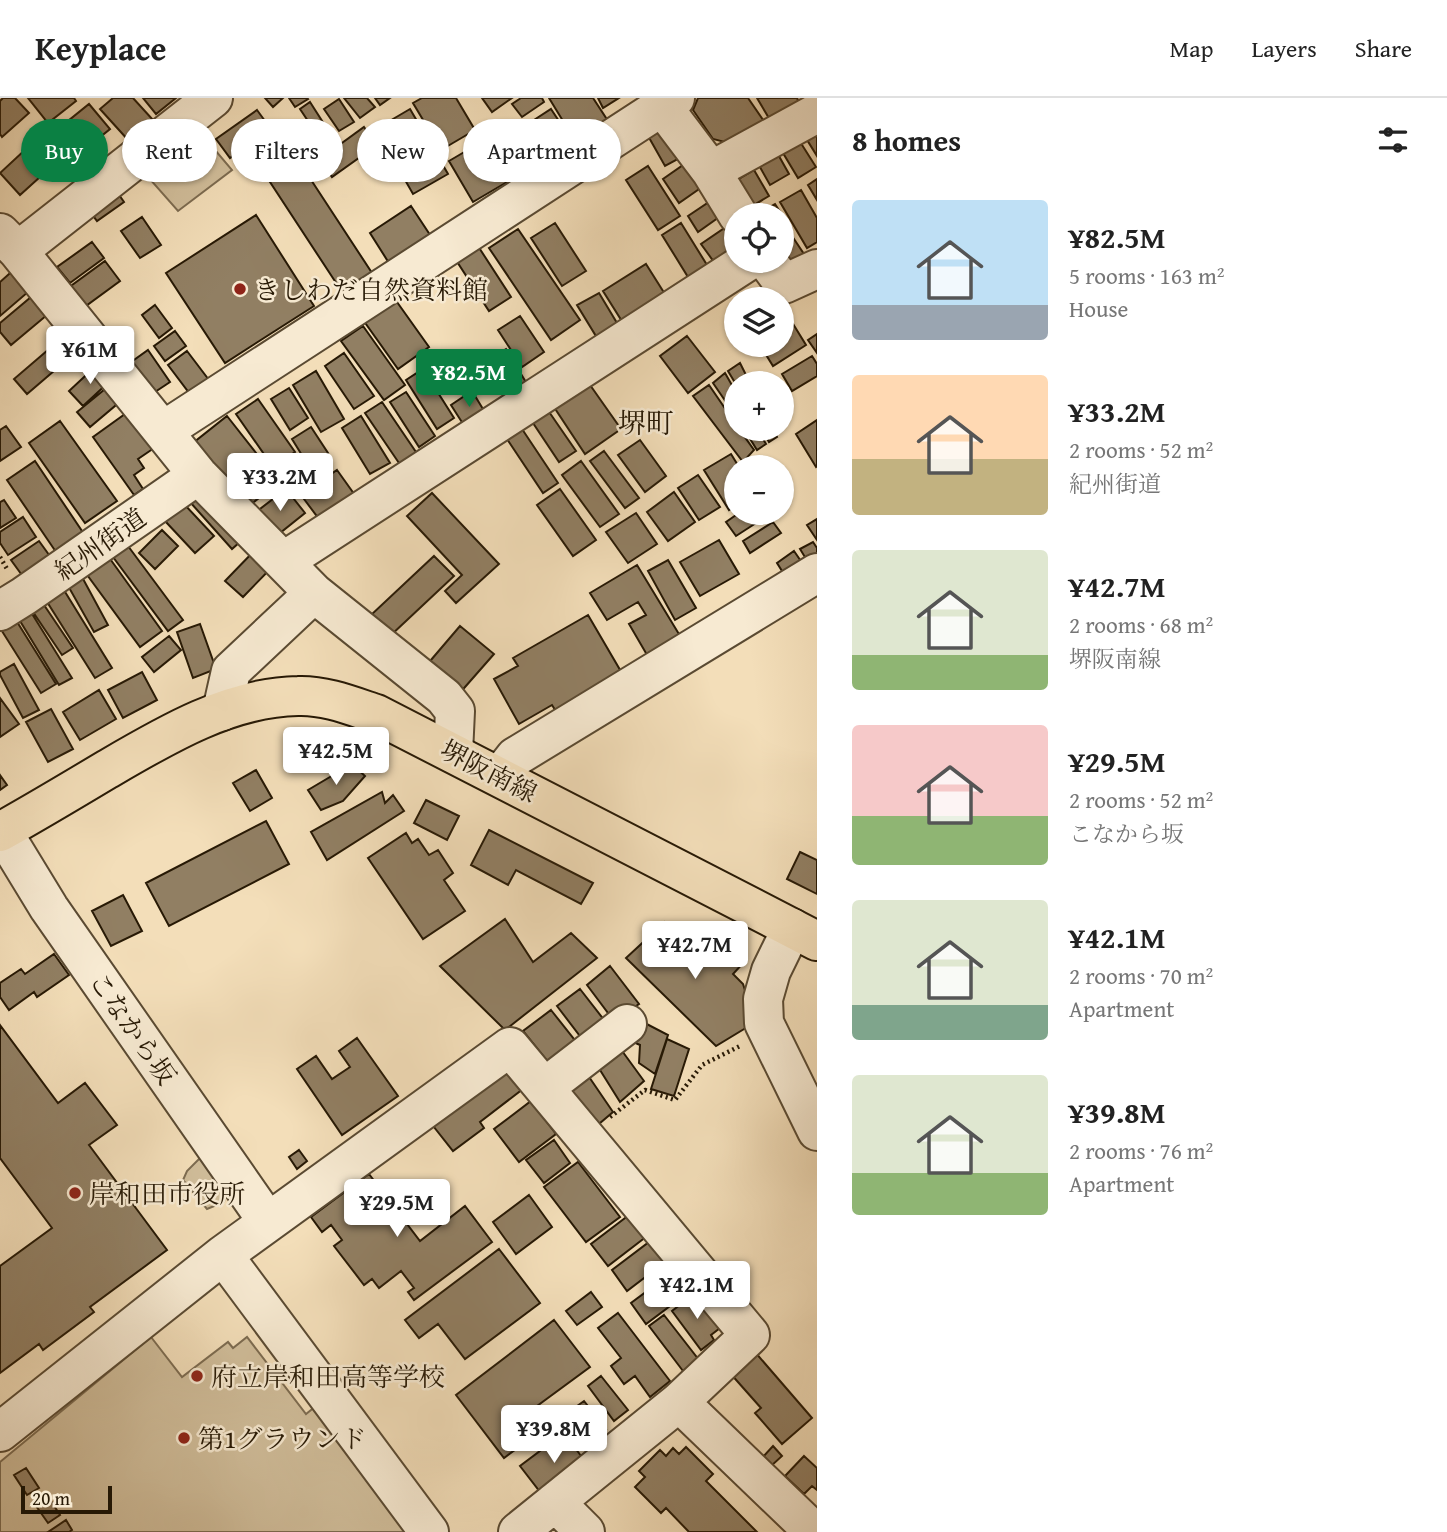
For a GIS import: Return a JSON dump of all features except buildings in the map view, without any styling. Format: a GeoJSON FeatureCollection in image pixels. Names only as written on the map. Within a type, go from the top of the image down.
{"type":"FeatureCollection","features":[{"type":"Feature","properties":{"kind":"main road","name":"堺阪南線"},"geometry":{"type":"LineString","coordinates":[[1,832],[158,740],[222,711],[262,699],[300,695],[340,702],[376,714],[804,934]]}},
{"type":"Feature","properties":{"kind":"street"},"geometry":{"type":"LineString","coordinates":[[213,98],[9,242],[198,475],[314,593],[444,697],[455,710],[453,753]]}},
{"type":"Feature","properties":{"kind":"street"},"geometry":{"type":"LineString","coordinates":[[163,431],[668,102],[731,203]]}},
{"type":"Feature","properties":{"kind":"street"},"geometry":{"type":"LineString","coordinates":[[711,171],[817,113]]}},
{"type":"Feature","properties":{"kind":"street"},"geometry":{"type":"LineString","coordinates":[[776,273],[785,285],[817,269]]}},
{"type":"Feature","properties":{"kind":"street"},"geometry":{"type":"LineString","coordinates":[[284,561],[729,273]]}},
{"type":"Feature","properties":{"kind":"street","name":"紀州街道"},"geometry":{"type":"LineString","coordinates":[[0,611],[198,475]]}},
{"type":"Feature","properties":{"kind":"street"},"geometry":{"type":"LineString","coordinates":[[500,776],[515,757],[817,573]]}},
{"type":"Feature","properties":{"kind":"street"},"geometry":{"type":"LineString","coordinates":[[222,711],[231,671],[314,593]]}},
{"type":"Feature","properties":{"kind":"street","name":"こなから坂"},"geometry":{"type":"LineString","coordinates":[[1,832],[49,908],[268,1222]]}},
{"type":"Feature","properties":{"kind":"street"},"geometry":{"type":"LineString","coordinates":[[804,934],[771,971],[763,999],[764,1023],[817,1131]]}},
{"type":"Feature","properties":{"kind":"street"},"geometry":{"type":"LineString","coordinates":[[544,1088],[626,1024]]}},
{"type":"Feature","properties":{"kind":"street"},"geometry":{"type":"LineString","coordinates":[[0,1432],[223,1255],[510,1047],[750,1335],[679,1402],[518,1532]]}},
{"type":"Feature","properties":{"kind":"street"},"geometry":{"type":"LineString","coordinates":[[223,1255],[429,1532]]}},
{"type":"Feature","properties":{"kind":"street"},"geometry":{"type":"LineString","coordinates":[[679,1402],[811,1529]]}},
{"type":"Feature","properties":{"kind":"street"},"geometry":{"type":"LineString","coordinates":[[555,1502],[585,1532]]}},
{"type":"Feature","properties":{"kind":"path"},"geometry":{"type":"LineString","coordinates":[[585,1137],[645,1090],[675,1100],[702,1065],[768,1032]]}},
{"type":"Feature","properties":{"kind":"shaded area"},"geometry":{"type":"Polygon","coordinates":[[[217,152],[231,169],[217,181],[217,152]]]}},
{"type":"Feature","properties":{"kind":"shaded area"},"geometry":{"type":"Polygon","coordinates":[[[152,182],[216,182],[178,211],[152,182]]]}},
{"type":"Feature","properties":{"kind":"shaded area"},"geometry":{"type":"Polygon","coordinates":[[[201,1157],[227,1190],[224,1202],[207,1209],[183,1180],[187,1171],[201,1157]]]}},
{"type":"Feature","properties":{"kind":"shaded area","name":"第1グラウンド"},"geometry":{"type":"Polygon","coordinates":[[[151,1337],[182,1377],[228,1342],[233,1348],[247,1337],[306,1414],[316,1406],[405,1532],[0,1532],[0,1462],[151,1337]]]}},
{"type":"Feature","properties":{"kind":"place","name":"きしわだ自然資料館"},"geometry":{"type":"Point","coordinates":[240,289]}},
{"type":"Feature","properties":{"kind":"place","name":"岸和田市役所"},"geometry":{"type":"Point","coordinates":[75,1193]}},
{"type":"Feature","properties":{"kind":"place","name":"府立岸和田高等学校"},"geometry":{"type":"Point","coordinates":[197,1376]}},
{"type":"Feature","properties":{"kind":"place","name":"第1グラウンド"},"geometry":{"type":"Point","coordinates":[184,1438]}},
{"type":"Feature","properties":{"kind":"district","name":"堺町"},"geometry":{"type":"Point","coordinates":[646,422]}}]}
